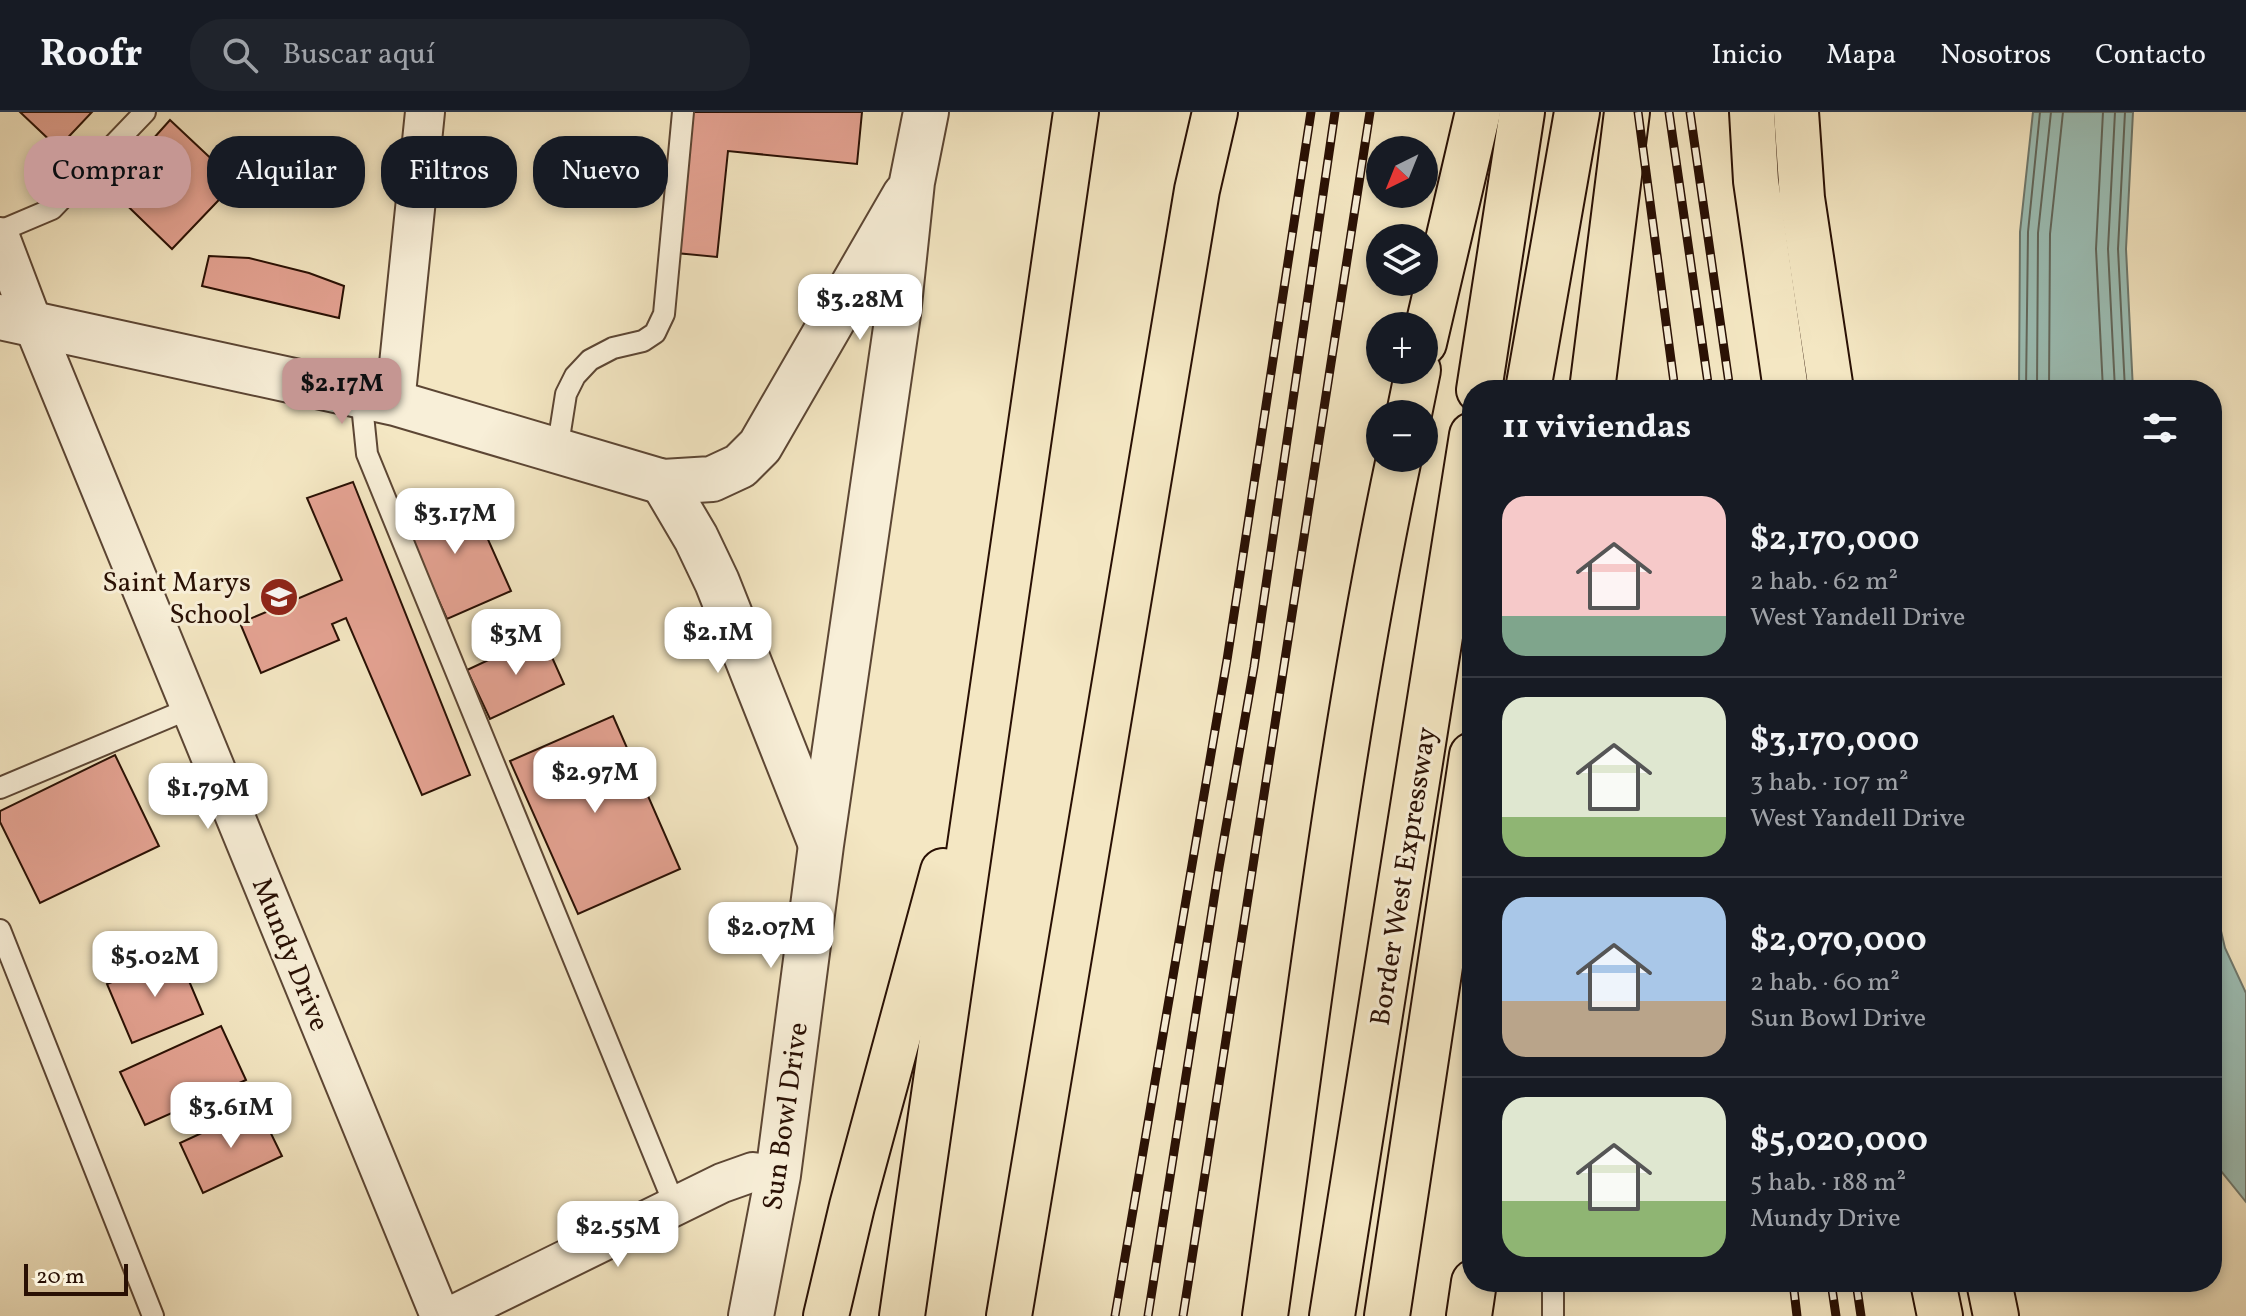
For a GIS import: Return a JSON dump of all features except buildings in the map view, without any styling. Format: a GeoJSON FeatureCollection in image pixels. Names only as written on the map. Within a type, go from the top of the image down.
{"type":"FeatureCollection","features":[{"type":"Feature","properties":{"kind":"main road"},"geometry":{"type":"LineString","coordinates":[[902,1316],[1076,112]]}},
{"type":"Feature","properties":{"kind":"main road"},"geometry":{"type":"LineString","coordinates":[[1197,190],[1200,112]]}},
{"type":"Feature","properties":{"kind":"main road"},"geometry":{"type":"LineString","coordinates":[[1009,1316],[1197,190],[1215,112]]}},
{"type":"Feature","properties":{"kind":"main road"},"geometry":{"type":"LineString","coordinates":[[1431,312],[1478,112]]}},
{"type":"Feature","properties":{"kind":"main road"},"geometry":{"type":"LineString","coordinates":[[1481,380],[1522,112]]}},
{"type":"Feature","properties":{"kind":"main road"},"geometry":{"type":"LineString","coordinates":[[1530,380],[1577,112]]}},
{"type":"Feature","properties":{"kind":"main road"},"geometry":{"type":"LineString","coordinates":[[1593,380],[1627,112]]}},
{"type":"Feature","properties":{"kind":"main road"},"geometry":{"type":"LineString","coordinates":[[1752,112],[1756,181],[1785,380]]}},
{"type":"Feature","properties":{"kind":"main road"},"geometry":{"type":"LineString","coordinates":[[1796,112],[1802,198],[1829,380]]}},
{"type":"Feature","properties":{"kind":"main road"},"geometry":{"type":"LineString","coordinates":[[1265,1316],[1368,616],[1396,472]]}},
{"type":"Feature","properties":{"kind":"main road","name":"Border West Expressway"},"geometry":{"type":"LineString","coordinates":[[1332,1316],[1462,498]]}},
{"type":"Feature","properties":{"kind":"main road"},"geometry":{"type":"LineString","coordinates":[[826,1316],[852,1206],[995,679]]}},
{"type":"Feature","properties":{"kind":"main road","name":"Border West Expressway"},"geometry":{"type":"LineString","coordinates":[[1387,1316],[1462,821]]}},
{"type":"Feature","properties":{"kind":"main road"},"geometry":{"type":"LineString","coordinates":[[1469,1316],[1473,1292]]}},
{"type":"Feature","properties":{"kind":"main road"},"geometry":{"type":"LineString","coordinates":[[1935,1292],[1940,1316]]}},
{"type":"Feature","properties":{"kind":"main road"},"geometry":{"type":"LineString","coordinates":[[1991,1292],[1996,1316]]}},
{"type":"Feature","properties":{"kind":"street"},"geometry":{"type":"LineString","coordinates":[[378,399],[425,112]]}},
{"type":"Feature","properties":{"kind":"street"},"geometry":{"type":"LineString","coordinates":[[16,320],[378,399],[663,482],[712,479],[740,466],[760,446],[912,182],[926,112]]}},
{"type":"Feature","properties":{"kind":"street","name":"Sun Bowl Drive"},"geometry":{"type":"LineString","coordinates":[[751,1316],[778,1175],[821,845],[898,314],[912,182]]}},
{"type":"Feature","properties":{"kind":"street","name":"Mundy Drive"},"geometry":{"type":"LineString","coordinates":[[0,237],[16,320],[191,708],[440,1316]]}},
{"type":"Feature","properties":{"kind":"street"},"geometry":{"type":"LineString","coordinates":[[663,482],[696,538],[717,582],[821,845]]}},
{"type":"Feature","properties":{"kind":"street"},"geometry":{"type":"LineString","coordinates":[[451,1316],[722,1183],[753,1172],[778,1175]]}},
{"type":"Feature","properties":{"kind":"lane"},"geometry":{"type":"LineString","coordinates":[[0,231],[52,209],[145,112]]}},
{"type":"Feature","properties":{"kind":"lane"},"geometry":{"type":"LineString","coordinates":[[557,451],[566,394],[575,376],[590,360],[613,348],[643,341],[655,333],[664,314],[683,112]]}},
{"type":"Feature","properties":{"kind":"lane"},"geometry":{"type":"LineString","coordinates":[[378,399],[367,454],[675,1206]]}},
{"type":"Feature","properties":{"kind":"lane"},"geometry":{"type":"LineString","coordinates":[[0,788],[191,708]]}},
{"type":"Feature","properties":{"kind":"lane"},"geometry":{"type":"LineString","coordinates":[[0,930],[153,1316]]}},
{"type":"Feature","properties":{"kind":"lane"},"geometry":{"type":"LineString","coordinates":[[1553,1292],[1553,1316]]}},
{"type":"Feature","properties":{"kind":"water"},"geometry":{"type":"Polygon","coordinates":[[[2033,112],[2133,112],[2126,249],[2133,380],[2019,380],[2020,232],[2033,112]]]}},
{"type":"Feature","properties":{"kind":"water"},"geometry":{"type":"Polygon","coordinates":[[[2222,935],[2246,993],[2246,1202],[2222,1172],[2222,935]]]}},
{"type":"Feature","properties":{"kind":"railway"},"geometry":{"type":"LineString","coordinates":[[1115,1316],[1227,660],[1311,112]]}},
{"type":"Feature","properties":{"kind":"railway"},"geometry":{"type":"LineString","coordinates":[[1148,1316],[1254,667],[1335,112]]}},
{"type":"Feature","properties":{"kind":"railway"},"geometry":{"type":"LineString","coordinates":[[1183,1316],[1370,112]]}},
{"type":"Feature","properties":{"kind":"railway"},"geometry":{"type":"LineString","coordinates":[[1638,112],[1674,380]]}},
{"type":"Feature","properties":{"kind":"railway"},"geometry":{"type":"LineString","coordinates":[[1669,112],[1708,380]]}},
{"type":"Feature","properties":{"kind":"railway"},"geometry":{"type":"LineString","coordinates":[[1690,112],[1729,380]]}},
{"type":"Feature","properties":{"kind":"railway"},"geometry":{"type":"LineString","coordinates":[[1794,1292],[1797,1316]]}},
{"type":"Feature","properties":{"kind":"railway"},"geometry":{"type":"LineString","coordinates":[[1832,1292],[1836,1316]]}},
{"type":"Feature","properties":{"kind":"railway"},"geometry":{"type":"LineString","coordinates":[[1857,1292],[1861,1316]]}},
{"type":"Feature","properties":{"kind":"place","name":"Saint Marys School"},"geometry":{"type":"Point","coordinates":[279,597]}}]}
